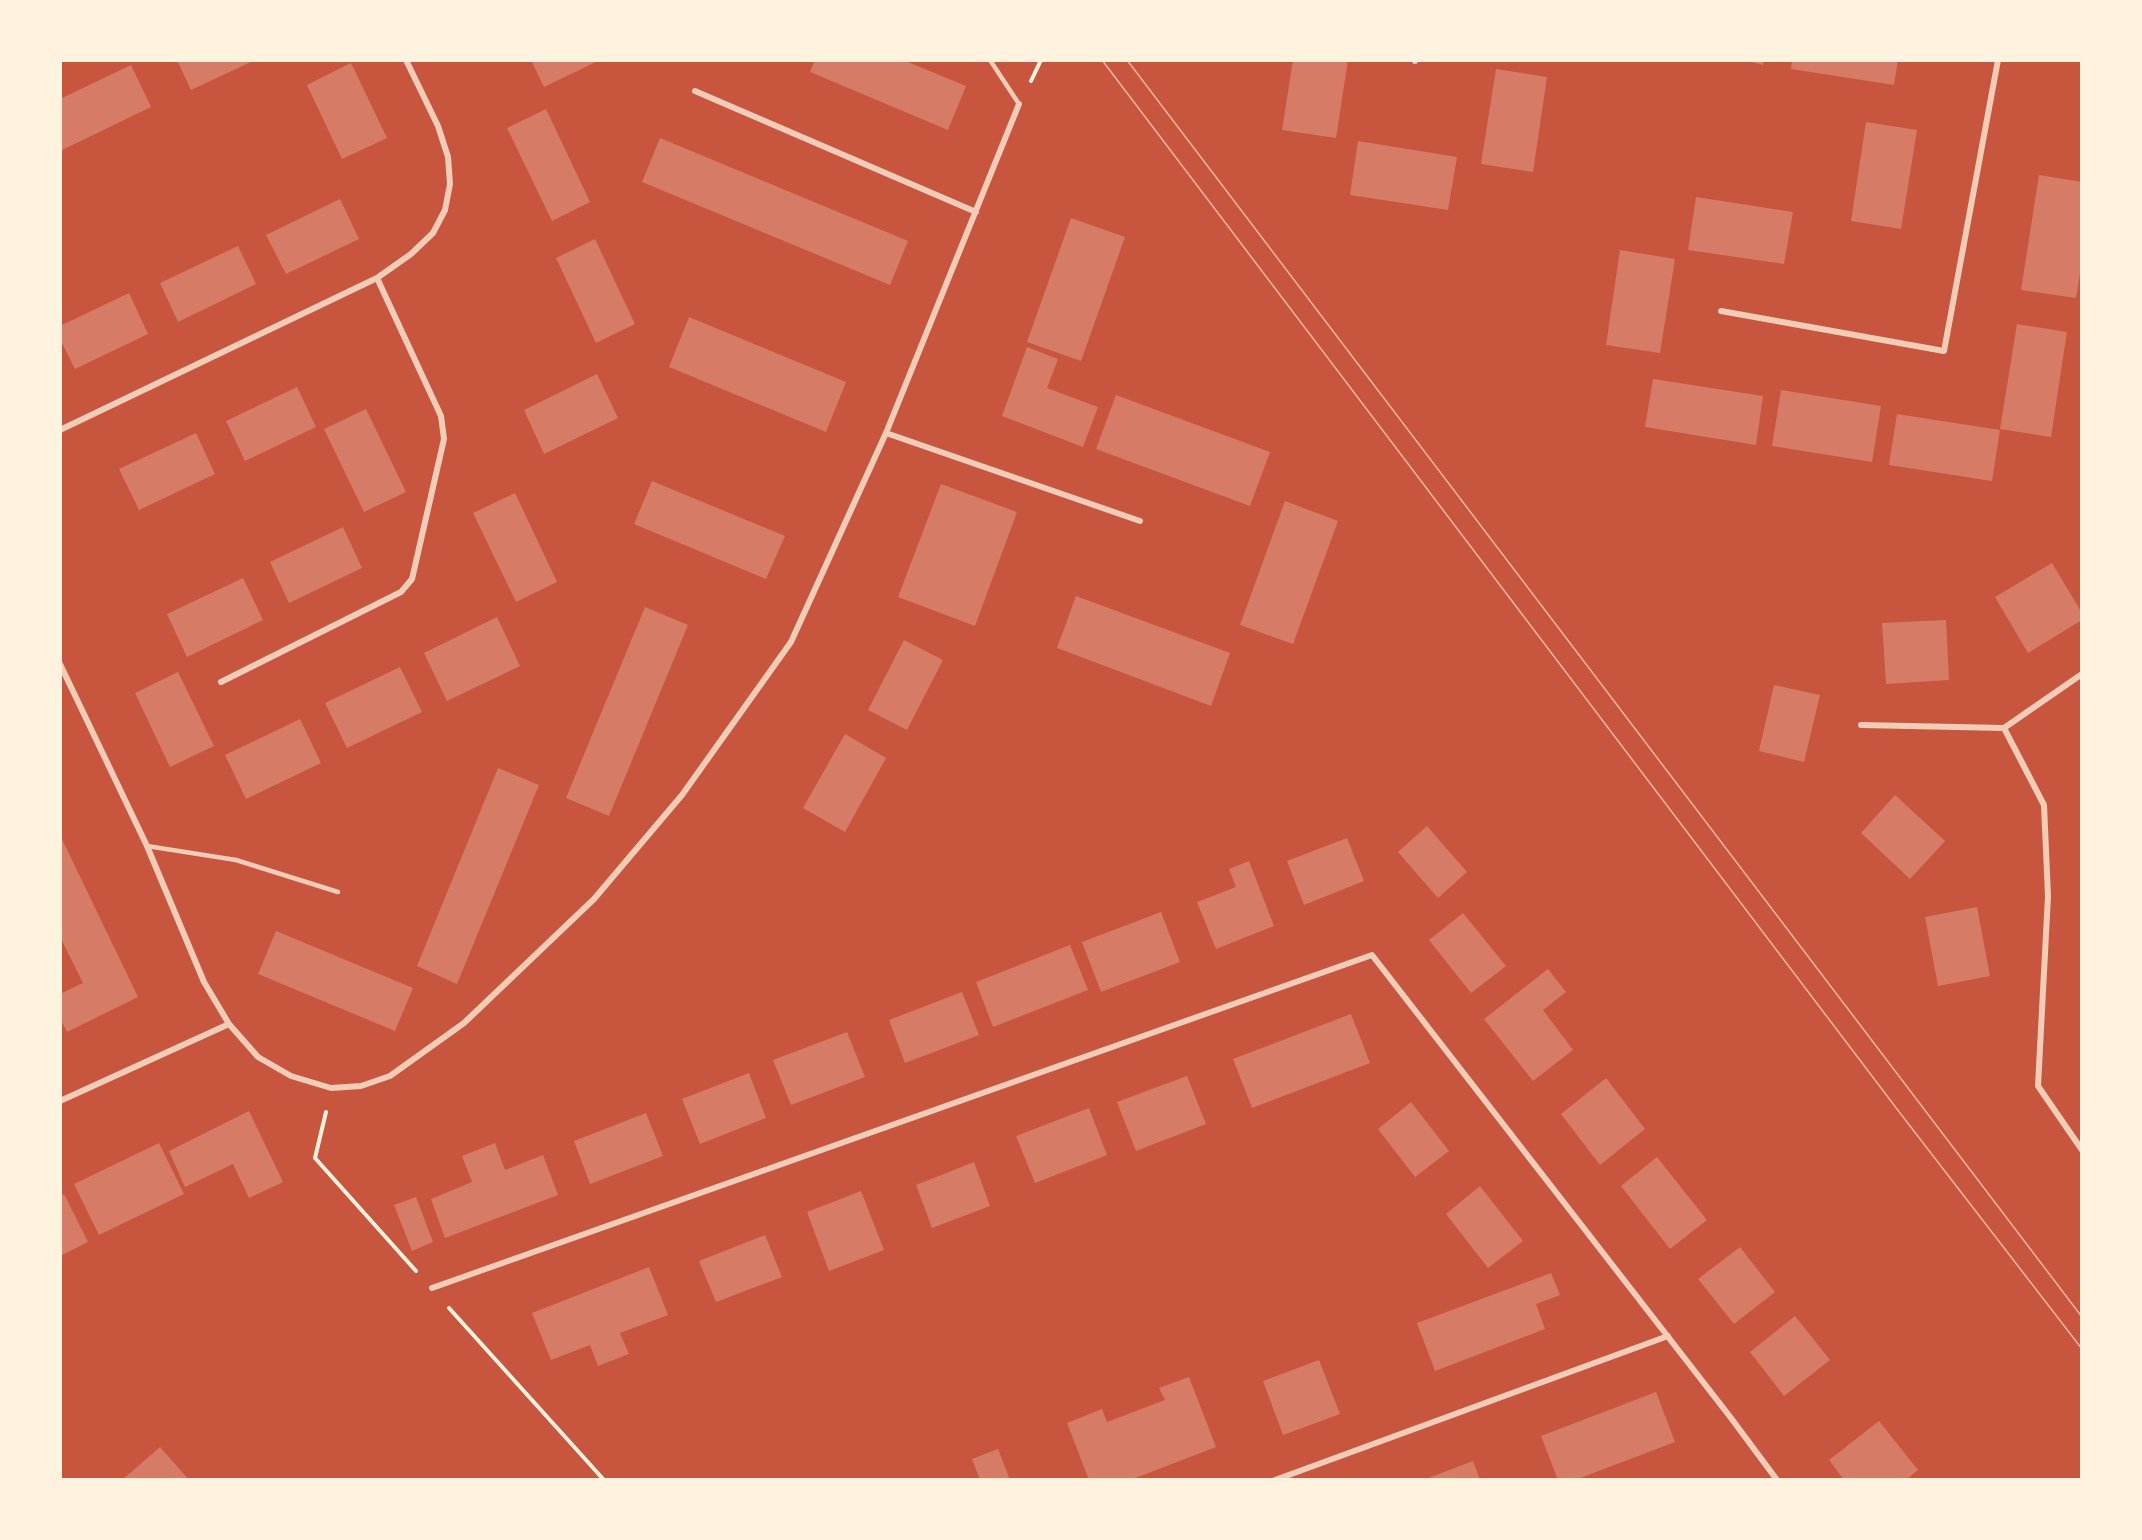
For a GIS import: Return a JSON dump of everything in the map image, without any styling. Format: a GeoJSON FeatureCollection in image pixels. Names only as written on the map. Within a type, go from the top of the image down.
{"type":"FeatureCollection","features":[{"type":"Feature","properties":{"kind":"street"},"geometry":{"type":"LineString","coordinates":[[60,430],[377,278],[411,254],[433,233],[445,210],[450,184],[448,156],[438,126],[406,60]]}},
{"type":"Feature","properties":{"kind":"street"},"geometry":{"type":"LineString","coordinates":[[1721,311],[1944,351],[1998,60]]}},
{"type":"Feature","properties":{"kind":"street"},"geometry":{"type":"LineString","coordinates":[[695,92],[976,212]]}},
{"type":"Feature","properties":{"kind":"street"},"geometry":{"type":"LineString","coordinates":[[60,664],[147,846],[204,982],[229,1024],[258,1057],[291,1076],[331,1088],[362,1086],[390,1076],[464,1023],[594,899],[682,795],[791,642],[886,433],[1019,105]]}},
{"type":"Feature","properties":{"kind":"street"},"geometry":{"type":"LineString","coordinates":[[222,682],[401,592],[412,579],[444,439],[441,416],[377,278]]}},
{"type":"Feature","properties":{"kind":"street"},"geometry":{"type":"LineString","coordinates":[[886,433],[1140,521]]}},
{"type":"Feature","properties":{"kind":"street"},"geometry":{"type":"LineString","coordinates":[[1861,725],[2004,728],[2082,674]]}},
{"type":"Feature","properties":{"kind":"street"},"geometry":{"type":"LineString","coordinates":[[2004,728],[2044,805],[2048,896],[2038,1086],[2082,1150]]}},
{"type":"Feature","properties":{"kind":"street"},"geometry":{"type":"LineString","coordinates":[[432,1288],[1372,955],[1777,1480]]}},
{"type":"Feature","properties":{"kind":"street"},"geometry":{"type":"LineString","coordinates":[[60,1101],[229,1024]]}},
{"type":"Feature","properties":{"kind":"street"},"geometry":{"type":"LineString","coordinates":[[1275,1480],[1668,1336]]}},
{"type":"Feature","properties":{"kind":"lane"},"geometry":{"type":"LineString","coordinates":[[990,60],[1019,105]]}},
{"type":"Feature","properties":{"kind":"lane"},"geometry":{"type":"LineString","coordinates":[[147,846],[236,860],[338,892]]}},
{"type":"Feature","properties":{"kind":"building"},"geometry":{"type":"Polygon","coordinates":[[[177,60],[255,60],[191,90],[177,60]]]}},
{"type":"Feature","properties":{"kind":"building"},"geometry":{"type":"Polygon","coordinates":[[[531,60],[600,60],[544,87],[531,60]]]}},
{"type":"Feature","properties":{"kind":"building"},"geometry":{"type":"Polygon","coordinates":[[[815,60],[903,60],[966,86],[948,130],[810,72],[815,60]]]}},
{"type":"Feature","properties":{"kind":"building"},"geometry":{"type":"Polygon","coordinates":[[[1293,60],[1348,60],[1336,138],[1282,130],[1293,60]]]}},
{"type":"Feature","properties":{"kind":"building"},"geometry":{"type":"Polygon","coordinates":[[[1743,60],[1764,60],[1763,65],[1743,60]]]}},
{"type":"Feature","properties":{"kind":"building"},"geometry":{"type":"Polygon","coordinates":[[[1792,60],[1898,60],[1894,85],[1791,69],[1792,60]]]}},
{"type":"Feature","properties":{"kind":"building"},"geometry":{"type":"Polygon","coordinates":[[[351,63],[387,138],[342,159],[307,85],[351,63]]]}},
{"type":"Feature","properties":{"kind":"building"},"geometry":{"type":"Polygon","coordinates":[[[131,65],[151,107],[60,151],[60,99],[131,65]]]}},
{"type":"Feature","properties":{"kind":"building"},"geometry":{"type":"Polygon","coordinates":[[[1496,69],[1547,77],[1533,172],[1481,164],[1496,69]]]}},
{"type":"Feature","properties":{"kind":"building"},"geometry":{"type":"Polygon","coordinates":[[[546,109],[590,202],[552,221],[507,128],[546,109]]]}},
{"type":"Feature","properties":{"kind":"building"},"geometry":{"type":"Polygon","coordinates":[[[1866,122],[1917,130],[1901,229],[1851,221],[1866,122]]]}},
{"type":"Feature","properties":{"kind":"building"},"geometry":{"type":"Polygon","coordinates":[[[660,138],[908,241],[890,285],[642,182],[660,138]]]}},
{"type":"Feature","properties":{"kind":"building"},"geometry":{"type":"Polygon","coordinates":[[[1358,141],[1457,157],[1448,210],[1350,195],[1358,141]]]}},
{"type":"Feature","properties":{"kind":"building"},"geometry":{"type":"Polygon","coordinates":[[[2039,175],[2082,182],[2082,262],[2076,298],[2021,290],[2039,175]]]}},
{"type":"Feature","properties":{"kind":"building"},"geometry":{"type":"Polygon","coordinates":[[[1696,197],[1793,212],[1784,264],[1688,250],[1696,197]]]}},
{"type":"Feature","properties":{"kind":"building"},"geometry":{"type":"Polygon","coordinates":[[[340,199],[359,239],[286,274],[266,235],[340,199]]]}},
{"type":"Feature","properties":{"kind":"building"},"geometry":{"type":"Polygon","coordinates":[[[1071,218],[1125,237],[1081,361],[1027,342],[1071,218]]]}},
{"type":"Feature","properties":{"kind":"building"},"geometry":{"type":"Polygon","coordinates":[[[595,239],[635,324],[596,343],[556,258],[595,239]]]}},
{"type":"Feature","properties":{"kind":"building"},"geometry":{"type":"Polygon","coordinates":[[[238,246],[256,284],[178,322],[160,283],[238,246]]]}},
{"type":"Feature","properties":{"kind":"building"},"geometry":{"type":"Polygon","coordinates":[[[1620,250],[1675,259],[1660,353],[1606,345],[1620,250]]]}},
{"type":"Feature","properties":{"kind":"building"},"geometry":{"type":"Polygon","coordinates":[[[129,293],[148,334],[75,369],[60,339],[60,326],[129,293]]]}},
{"type":"Feature","properties":{"kind":"building"},"geometry":{"type":"Polygon","coordinates":[[[689,317],[846,382],[826,432],[669,367],[689,317]]]}},
{"type":"Feature","properties":{"kind":"building"},"geometry":{"type":"Polygon","coordinates":[[[2017,324],[2067,332],[2051,437],[2000,429],[2017,324]]]}},
{"type":"Feature","properties":{"kind":"building"},"geometry":{"type":"Polygon","coordinates":[[[1027,347],[1058,359],[1047,388],[1098,407],[1083,447],[1002,416],[1027,347]]]}},
{"type":"Feature","properties":{"kind":"building"},"geometry":{"type":"Polygon","coordinates":[[[597,374],[618,418],[544,454],[524,410],[597,374]]]}},
{"type":"Feature","properties":{"kind":"building"},"geometry":{"type":"Polygon","coordinates":[[[1653,379],[1763,396],[1756,445],[1645,427],[1653,379]]]}},
{"type":"Feature","properties":{"kind":"building"},"geometry":{"type":"Polygon","coordinates":[[[297,387],[316,427],[245,461],[226,421],[297,387]]]}},
{"type":"Feature","properties":{"kind":"building"},"geometry":{"type":"Polygon","coordinates":[[[1781,390],[1881,406],[1872,462],[1772,446],[1781,390]]]}},
{"type":"Feature","properties":{"kind":"building"},"geometry":{"type":"Polygon","coordinates":[[[1116,395],[1270,452],[1250,506],[1096,449],[1116,395]]]}},
{"type":"Feature","properties":{"kind":"building"},"geometry":{"type":"Polygon","coordinates":[[[366,409],[406,492],[364,512],[324,429],[366,409]]]}},
{"type":"Feature","properties":{"kind":"building"},"geometry":{"type":"Polygon","coordinates":[[[1897,414],[2000,430],[1992,481],[1889,465],[1897,414]]]}},
{"type":"Feature","properties":{"kind":"building"},"geometry":{"type":"Polygon","coordinates":[[[196,433],[215,474],[139,510],[119,469],[196,433]]]}},
{"type":"Feature","properties":{"kind":"building"},"geometry":{"type":"Polygon","coordinates":[[[652,481],[785,536],[766,579],[634,524],[652,481]]]}},
{"type":"Feature","properties":{"kind":"building"},"geometry":{"type":"Polygon","coordinates":[[[941,484],[1017,512],[975,626],[898,597],[941,484]]]}},
{"type":"Feature","properties":{"kind":"building"},"geometry":{"type":"Polygon","coordinates":[[[515,493],[557,582],[516,602],[473,513],[515,493]]]}},
{"type":"Feature","properties":{"kind":"building"},"geometry":{"type":"Polygon","coordinates":[[[1285,501],[1338,521],[1293,644],[1240,625],[1285,501]]]}},
{"type":"Feature","properties":{"kind":"building"},"geometry":{"type":"Polygon","coordinates":[[[343,527],[362,568],[289,603],[270,562],[343,527]]]}},
{"type":"Feature","properties":{"kind":"building"},"geometry":{"type":"Polygon","coordinates":[[[2052,563],[2082,613],[2082,620],[2028,653],[1995,597],[2052,563]]]}},
{"type":"Feature","properties":{"kind":"building"},"geometry":{"type":"Polygon","coordinates":[[[243,578],[263,620],[187,657],[167,614],[243,578]]]}},
{"type":"Feature","properties":{"kind":"building"},"geometry":{"type":"Polygon","coordinates":[[[1076,596],[1230,653],[1211,706],[1057,648],[1076,596]]]}},
{"type":"Feature","properties":{"kind":"building"},"geometry":{"type":"Polygon","coordinates":[[[645,607],[688,625],[609,816],[566,798],[645,607]]]}},
{"type":"Feature","properties":{"kind":"building"},"geometry":{"type":"Polygon","coordinates":[[[497,617],[520,666],[447,701],[424,653],[497,617]]]}},
{"type":"Feature","properties":{"kind":"building"},"geometry":{"type":"Polygon","coordinates":[[[1946,620],[1949,680],[1886,684],[1882,623],[1946,620]]]}},
{"type":"Feature","properties":{"kind":"building"},"geometry":{"type":"Polygon","coordinates":[[[904,640],[943,660],[907,730],[868,710],[904,640]]]}},
{"type":"Feature","properties":{"kind":"building"},"geometry":{"type":"Polygon","coordinates":[[[400,667],[422,712],[347,748],[325,703],[400,667]]]}},
{"type":"Feature","properties":{"kind":"building"},"geometry":{"type":"Polygon","coordinates":[[[178,672],[214,746],[170,767],[135,693],[178,672]]]}},
{"type":"Feature","properties":{"kind":"building"},"geometry":{"type":"Polygon","coordinates":[[[1774,685],[1820,695],[1804,762],[1759,751],[1774,685]]]}},
{"type":"Feature","properties":{"kind":"building"},"geometry":{"type":"Polygon","coordinates":[[[300,719],[321,763],[246,799],[225,755],[300,719]]]}},
{"type":"Feature","properties":{"kind":"building"},"geometry":{"type":"Polygon","coordinates":[[[845,734],[886,758],[845,832],[803,808],[845,734]]]}},
{"type":"Feature","properties":{"kind":"building"},"geometry":{"type":"Polygon","coordinates":[[[498,768],[539,785],[457,984],[417,966],[498,768]]]}},
{"type":"Feature","properties":{"kind":"building"},"geometry":{"type":"Polygon","coordinates":[[[1895,795],[1945,841],[1910,879],[1861,833],[1895,795]]]}},
{"type":"Feature","properties":{"kind":"building"},"geometry":{"type":"Polygon","coordinates":[[[1427,826],[1467,872],[1438,898],[1398,852],[1427,826]]]}},
{"type":"Feature","properties":{"kind":"building"},"geometry":{"type":"Polygon","coordinates":[[[60,835],[138,997],[67,1032],[60,1018],[60,994],[83,983],[60,937],[60,835]]]}},
{"type":"Feature","properties":{"kind":"building"},"geometry":{"type":"Polygon","coordinates":[[[1347,838],[1364,881],[1304,905],[1287,861],[1347,838]]]}},
{"type":"Feature","properties":{"kind":"building"},"geometry":{"type":"Polygon","coordinates":[[[1249,861],[1274,926],[1216,949],[1197,902],[1236,887],[1229,869],[1249,861]]]}},
{"type":"Feature","properties":{"kind":"building"},"geometry":{"type":"Polygon","coordinates":[[[1977,907],[1990,976],[1938,986],[1925,917],[1977,907]]]}},
{"type":"Feature","properties":{"kind":"building"},"geometry":{"type":"Polygon","coordinates":[[[1161,912],[1180,962],[1101,992],[1082,942],[1161,912]]]}},
{"type":"Feature","properties":{"kind":"building"},"geometry":{"type":"Polygon","coordinates":[[[1463,913],[1506,966],[1471,993],[1429,940],[1463,913]]]}},
{"type":"Feature","properties":{"kind":"building"},"geometry":{"type":"Polygon","coordinates":[[[276,931],[413,988],[395,1031],[258,974],[276,931]]]}},
{"type":"Feature","properties":{"kind":"building"},"geometry":{"type":"Polygon","coordinates":[[[1070,945],[1088,990],[993,1027],[976,982],[1070,945]]]}},
{"type":"Feature","properties":{"kind":"building"},"geometry":{"type":"Polygon","coordinates":[[[1548,969],[1566,992],[1543,1010],[1573,1050],[1533,1081],[1484,1019],[1548,969]]]}},
{"type":"Feature","properties":{"kind":"building"},"geometry":{"type":"Polygon","coordinates":[[[962,992],[979,1035],[905,1063],[889,1020],[962,992]]]}},
{"type":"Feature","properties":{"kind":"building"},"geometry":{"type":"Polygon","coordinates":[[[1351,1014],[1370,1063],[1252,1108],[1233,1059],[1351,1014]]]}},
{"type":"Feature","properties":{"kind":"building"},"geometry":{"type":"Polygon","coordinates":[[[847,1032],[865,1077],[791,1105],[773,1060],[847,1032]]]}},
{"type":"Feature","properties":{"kind":"building"},"geometry":{"type":"Polygon","coordinates":[[[749,1073],[766,1118],[700,1144],[682,1099],[749,1073]]]}},
{"type":"Feature","properties":{"kind":"building"},"geometry":{"type":"Polygon","coordinates":[[[1187,1076],[1206,1124],[1136,1151],[1117,1102],[1187,1076]]]}},
{"type":"Feature","properties":{"kind":"building"},"geometry":{"type":"Polygon","coordinates":[[[1606,1078],[1645,1129],[1600,1165],[1561,1114],[1606,1078]]]}},
{"type":"Feature","properties":{"kind":"building"},"geometry":{"type":"Polygon","coordinates":[[[1411,1102],[1449,1151],[1415,1177],[1378,1129],[1411,1102]]]}},
{"type":"Feature","properties":{"kind":"building"},"geometry":{"type":"Polygon","coordinates":[[[1089,1108],[1107,1155],[1035,1183],[1016,1136],[1089,1108]]]}},
{"type":"Feature","properties":{"kind":"building"},"geometry":{"type":"Polygon","coordinates":[[[249,1111],[283,1182],[249,1198],[233,1164],[185,1187],[169,1151],[249,1111]]]}},
{"type":"Feature","properties":{"kind":"building"},"geometry":{"type":"Polygon","coordinates":[[[646,1113],[663,1156],[590,1184],[574,1141],[646,1113]]]}},
{"type":"Feature","properties":{"kind":"building"},"geometry":{"type":"Polygon","coordinates":[[[159,1143],[184,1194],[99,1235],[74,1184],[159,1143]]]}},
{"type":"Feature","properties":{"kind":"building"},"geometry":{"type":"Polygon","coordinates":[[[495,1143],[505,1170],[543,1155],[558,1195],[445,1238],[431,1199],[472,1182],[462,1156],[495,1143]]]}},
{"type":"Feature","properties":{"kind":"building"},"geometry":{"type":"Polygon","coordinates":[[[1657,1157],[1707,1220],[1670,1249],[1621,1186],[1657,1157]]]}},
{"type":"Feature","properties":{"kind":"building"},"geometry":{"type":"Polygon","coordinates":[[[974,1162],[990,1206],[932,1228],[916,1185],[974,1162]]]}},
{"type":"Feature","properties":{"kind":"building"},"geometry":{"type":"Polygon","coordinates":[[[1480,1186],[1523,1241],[1488,1268],[1446,1214],[1480,1186]]]}},
{"type":"Feature","properties":{"kind":"building"},"geometry":{"type":"Polygon","coordinates":[[[861,1191],[884,1250],[829,1271],[807,1212],[861,1191]]]}},
{"type":"Feature","properties":{"kind":"building"},"geometry":{"type":"Polygon","coordinates":[[[64,1194],[88,1242],[60,1256],[60,1196],[64,1194]]]}},
{"type":"Feature","properties":{"kind":"building"},"geometry":{"type":"Polygon","coordinates":[[[416,1197],[433,1242],[412,1251],[394,1205],[416,1197]]]}},
{"type":"Feature","properties":{"kind":"building"},"geometry":{"type":"Polygon","coordinates":[[[765,1235],[782,1277],[716,1302],[699,1261],[765,1235]]]}},
{"type":"Feature","properties":{"kind":"building"},"geometry":{"type":"Polygon","coordinates":[[[1740,1247],[1775,1292],[1734,1324],[1698,1279],[1740,1247]]]}},
{"type":"Feature","properties":{"kind":"building"},"geometry":{"type":"Polygon","coordinates":[[[649,1267],[668,1315],[620,1333],[629,1354],[598,1366],[590,1345],[551,1360],[532,1313],[649,1267]]]}},
{"type":"Feature","properties":{"kind":"building"},"geometry":{"type":"Polygon","coordinates":[[[1551,1273],[1560,1295],[1536,1304],[1545,1329],[1435,1371],[1417,1323],[1551,1273]]]}},
{"type":"Feature","properties":{"kind":"building"},"geometry":{"type":"Polygon","coordinates":[[[1795,1316],[1830,1360],[1784,1396],[1750,1352],[1795,1316]]]}},
{"type":"Feature","properties":{"kind":"building"},"geometry":{"type":"Polygon","coordinates":[[[1319,1360],[1340,1414],[1283,1435],[1263,1381],[1319,1360]]]}},
{"type":"Feature","properties":{"kind":"building"},"geometry":{"type":"Polygon","coordinates":[[[1189,1377],[1216,1447],[1130,1480],[1089,1480],[1067,1423],[1102,1409],[1107,1422],[1165,1400],[1159,1388],[1189,1377]]]}},
{"type":"Feature","properties":{"kind":"building"},"geometry":{"type":"Polygon","coordinates":[[[1656,1392],[1675,1442],[1575,1480],[1558,1480],[1541,1436],[1656,1392]]]}},
{"type":"Feature","properties":{"kind":"building"},"geometry":{"type":"Polygon","coordinates":[[[1879,1421],[1918,1470],[1906,1480],[1844,1480],[1829,1460],[1879,1421]]]}},
{"type":"Feature","properties":{"kind":"building"},"geometry":{"type":"Polygon","coordinates":[[[160,1447],[189,1480],[122,1480],[160,1447]]]}},
{"type":"Feature","properties":{"kind":"building"},"geometry":{"type":"Polygon","coordinates":[[[998,1449],[1010,1480],[980,1480],[972,1459],[998,1449]]]}},
{"type":"Feature","properties":{"kind":"building"},"geometry":{"type":"Polygon","coordinates":[[[1473,1461],[1480,1480],[1423,1480],[1473,1461]]]}},
{"type":"Feature","properties":{"kind":"tram line"},"geometry":{"type":"LineString","coordinates":[[1102,60],[1900,1113],[2082,1349]]}},
{"type":"Feature","properties":{"kind":"tram line"},"geometry":{"type":"LineString","coordinates":[[1127,60],[2082,1317]]}}]}
